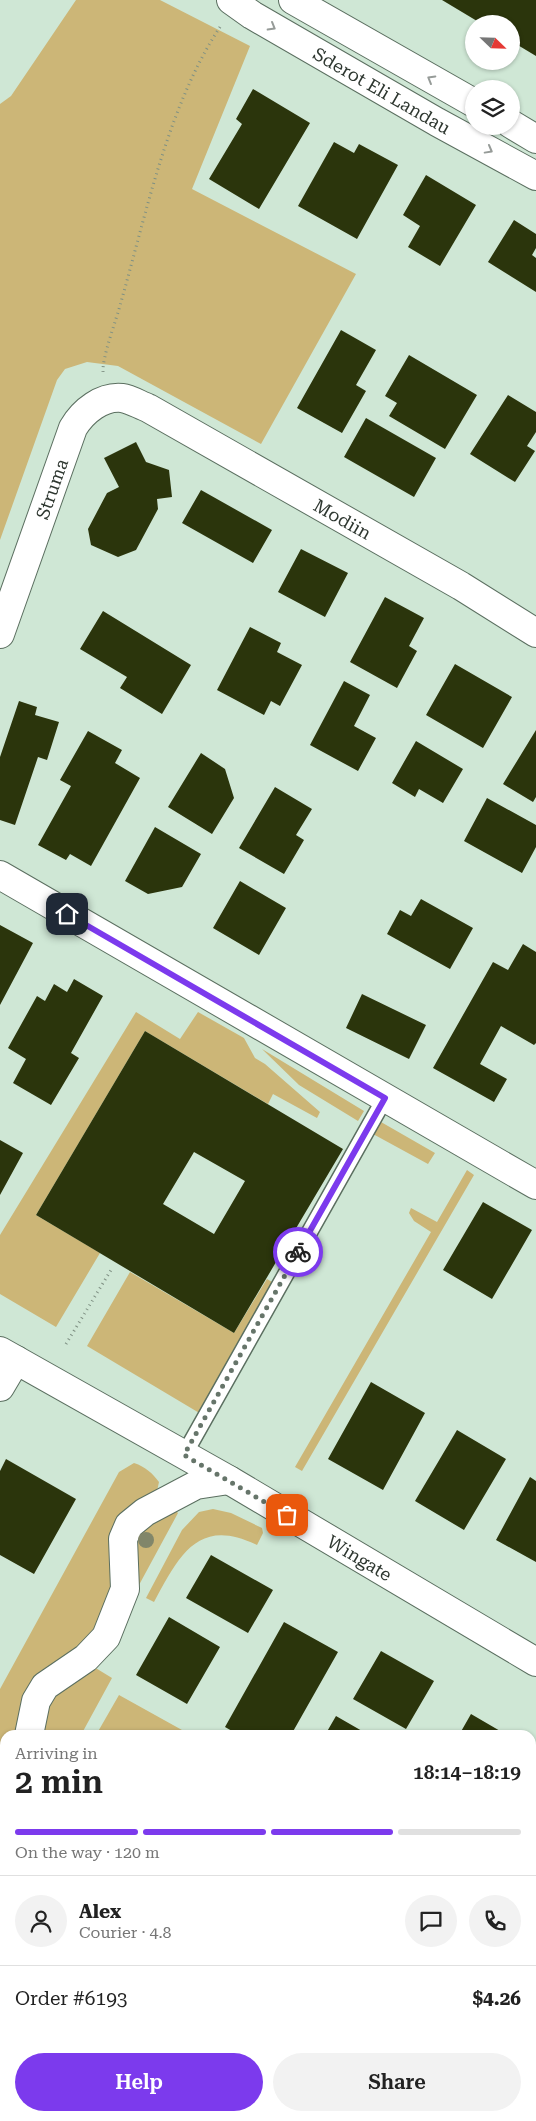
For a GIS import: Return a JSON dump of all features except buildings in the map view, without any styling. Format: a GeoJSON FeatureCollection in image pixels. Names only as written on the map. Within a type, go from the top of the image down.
{"type":"FeatureCollection","features":[{"type":"Feature","properties":{"kind":"street","name":"Sderot Eli Landau"},"geometry":{"type":"LineString","coordinates":[[293,0],[465,98]]}},
{"type":"Feature","properties":{"kind":"street","name":"Sderot Eli Landau"},"geometry":{"type":"LineString","coordinates":[[228,10],[252,15],[536,176]]}},
{"type":"Feature","properties":{"kind":"street"},"geometry":{"type":"LineString","coordinates":[[520,129],[536,138]]}},
{"type":"Feature","properties":{"kind":"street","name":"Modiin"},"geometry":{"type":"LineString","coordinates":[[108,399],[123,398],[148,408],[461,586],[536,633]]}},
{"type":"Feature","properties":{"kind":"street","name":"Struma"},"geometry":{"type":"LineString","coordinates":[[0,634],[73,428],[79,418],[95,405],[108,399]]}},
{"type":"Feature","properties":{"kind":"street"},"geometry":{"type":"LineString","coordinates":[[0,875],[536,1185]]}},
{"type":"Feature","properties":{"kind":"street"},"geometry":{"type":"LineString","coordinates":[[0,1387],[8,1355]]}},
{"type":"Feature","properties":{"kind":"street","name":"Wingate"},"geometry":{"type":"LineString","coordinates":[[8,1355],[229,1480],[536,1662]]}},
{"type":"Feature","properties":{"kind":"street"},"geometry":{"type":"LineString","coordinates":[[30,1730],[36,1701],[46,1686],[86,1658],[106,1637],[125,1589],[123,1539],[130,1524],[145,1512],[196,1485],[229,1480]]}},
{"type":"Feature","properties":{"kind":"lane"},"geometry":{"type":"LineString","coordinates":[[184,1455],[385,1098]]}},
{"type":"Feature","properties":{"kind":"path"},"geometry":{"type":"LineString","coordinates":[[108,399],[102,369],[177,113],[205,50],[228,10]]}},
{"type":"Feature","properties":{"kind":"path"},"geometry":{"type":"LineString","coordinates":[[66,1344],[111,1270]]}},
{"type":"Feature","properties":{"kind":"shaded area"},"geometry":{"type":"Polygon","coordinates":[[[76,0],[160,0],[250,46],[192,189],[356,274],[261,444],[118,366],[87,362],[65,369],[57,380],[0,540],[0,104],[11,96],[76,0]]]}},
{"type":"Feature","properties":{"kind":"shaded area"},"geometry":{"type":"Polygon","coordinates":[[[136,1012],[180,1039],[198,1012],[244,1038],[255,1058],[265,1064],[320,1112],[317,1118],[273,1094],[268,1104],[145,1031],[36,1215],[100,1253],[56,1327],[0,1294],[0,1235],[136,1012]]]}},
{"type":"Feature","properties":{"kind":"shaded area"},"geometry":{"type":"Polygon","coordinates":[[[262,1049],[364,1111],[358,1121],[299,1085],[262,1049]]]}},
{"type":"Feature","properties":{"kind":"shaded area"},"geometry":{"type":"Polygon","coordinates":[[[381,1122],[435,1153],[428,1164],[373,1134],[381,1122]]]}},
{"type":"Feature","properties":{"kind":"shaded area"},"geometry":{"type":"Polygon","coordinates":[[[467,1170],[474,1175],[302,1471],[295,1467],[431,1232],[414,1221],[409,1213],[411,1208],[437,1222],[467,1170]]]}},
{"type":"Feature","properties":{"kind":"shaded area"},"geometry":{"type":"Polygon","coordinates":[[[130,1272],[234,1333],[267,1279],[277,1285],[201,1414],[87,1346],[130,1272]]]}},
{"type":"Feature","properties":{"kind":"shaded area"},"geometry":{"type":"Polygon","coordinates":[[[134,1463],[145,1468],[159,1482],[157,1491],[113,1587],[97,1632],[25,1698],[17,1730],[0,1730],[0,1689],[119,1472],[134,1463]]]}},
{"type":"Feature","properties":{"kind":"shaded area"},"geometry":{"type":"Polygon","coordinates":[[[213,1509],[231,1513],[262,1528],[263,1533],[257,1545],[237,1537],[220,1535],[205,1538],[193,1545],[182,1556],[154,1602],[146,1598],[182,1530],[199,1512],[213,1509]]]}},
{"type":"Feature","properties":{"kind":"shaded area"},"geometry":{"type":"Polygon","coordinates":[[[176,1511],[178,1513],[139,1585],[137,1583],[133,1550],[138,1530],[176,1511]]]}},
{"type":"Feature","properties":{"kind":"shaded area"},"geometry":{"type":"Polygon","coordinates":[[[94,1667],[112,1678],[84,1730],[41,1730],[51,1696],[94,1667]]]}},
{"type":"Feature","properties":{"kind":"shaded area"},"geometry":{"type":"Polygon","coordinates":[[[119,1695],[182,1730],[99,1730],[119,1695]]]}},
{"type":"Feature","properties":{"kind":"way so far"},"geometry":{"type":"LineString","coordinates":[[287,1515],[184,1455],[298,1252]]}},
{"type":"Feature","properties":{"kind":"route"},"geometry":{"type":"LineString","coordinates":[[67,914],[385,1098],[298,1252]]}}]}
